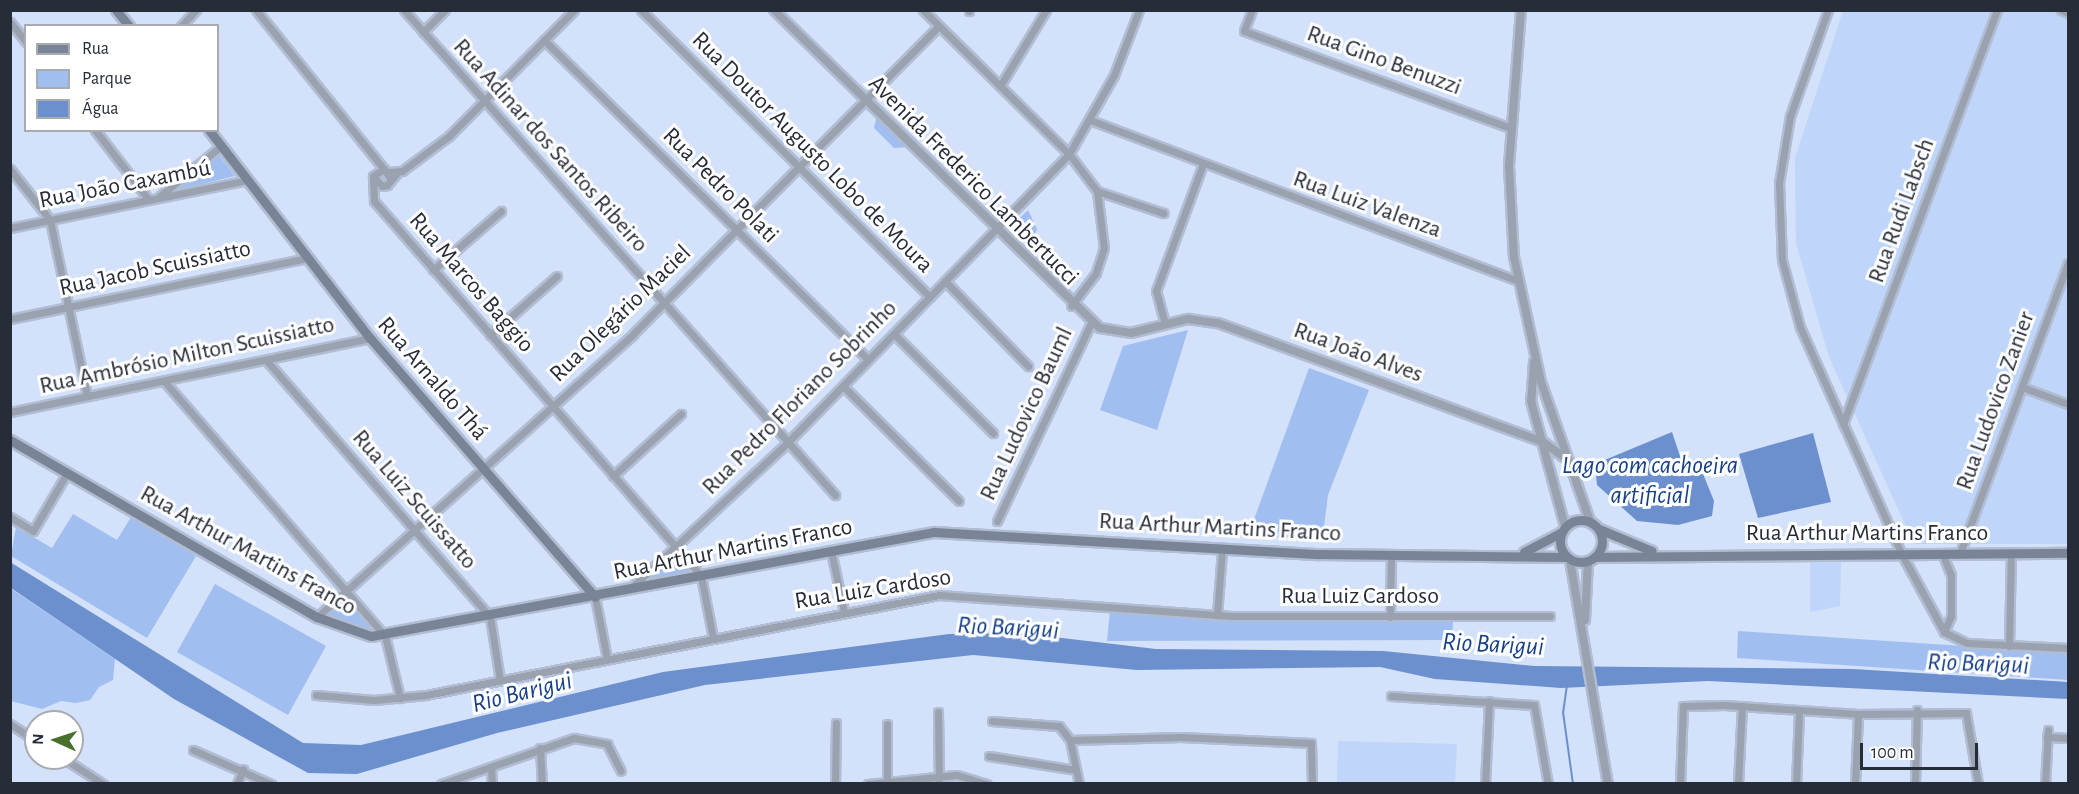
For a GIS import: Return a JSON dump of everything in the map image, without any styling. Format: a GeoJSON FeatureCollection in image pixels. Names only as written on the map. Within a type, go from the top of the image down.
{"type":"FeatureCollection","features":[{"type":"Feature","properties":{"kind":"main road"},"geometry":{"type":"LineString","coordinates":[[116,10],[126,24]]}},
{"type":"Feature","properties":{"kind":"main road","name":"Rua Arnaldo Thá"},"geometry":{"type":"LineString","coordinates":[[210,132],[370,338],[596,597]]}},
{"type":"Feature","properties":{"kind":"main road","name":"Rua Arthur Martins Franco"},"geometry":{"type":"LineString","coordinates":[[10,440],[317,617],[357,633],[385,636],[831,551],[950,531],[1222,550],[1391,555],[1516,554],[1568,558]]}},
{"type":"Feature","properties":{"kind":"main road"},"geometry":{"type":"LineString","coordinates":[[1590,521],[1599,529],[1602,541],[1591,559],[1568,558],[1564,529],[1590,521]]}},
{"type":"Feature","properties":{"kind":"main road","name":"Rua Arthur Martins Franco"},"geometry":{"type":"LineString","coordinates":[[1516,554],[1564,529]]}},
{"type":"Feature","properties":{"kind":"main road","name":"Rua Arthur Martins Franco"},"geometry":{"type":"LineString","coordinates":[[1599,529],[1627,544],[1666,554]]}},
{"type":"Feature","properties":{"kind":"main road","name":"Rua Arthur Martins Franco"},"geometry":{"type":"LineString","coordinates":[[1591,559],[1666,554],[2068,553]]}},
{"type":"Feature","properties":{"kind":"street"},"geometry":{"type":"LineString","coordinates":[[183,24],[196,10]]}},
{"type":"Feature","properties":{"kind":"street"},"geometry":{"type":"LineString","coordinates":[[256,10],[387,171],[391,180],[382,186],[373,198]]}},
{"type":"Feature","properties":{"kind":"street","name":"Rua Adinar dos Santos Ribeiro"},"geometry":{"type":"LineString","coordinates":[[404,10],[835,495]]}},
{"type":"Feature","properties":{"kind":"street"},"geometry":{"type":"LineString","coordinates":[[423,32],[445,10]]}},
{"type":"Feature","properties":{"kind":"street"},"geometry":{"type":"LineString","coordinates":[[374,180],[437,146],[574,10]]}},
{"type":"Feature","properties":{"kind":"street","name":"Rua Doutor Augusto Lobo de Moura"},"geometry":{"type":"LineString","coordinates":[[641,10],[930,297]]}},
{"type":"Feature","properties":{"kind":"street","name":"Avenida Frederico Lambertucci"},"geometry":{"type":"LineString","coordinates":[[774,10],[1071,306],[1091,323],[1122,333],[1165,324]]}},
{"type":"Feature","properties":{"kind":"street"},"geometry":{"type":"LineString","coordinates":[[923,10],[1069,154],[1097,191],[1162,213]]}},
{"type":"Feature","properties":{"kind":"street"},"geometry":{"type":"LineString","coordinates":[[1000,86],[1046,10]]}},
{"type":"Feature","properties":{"kind":"street","name":"Rua Pedro Floriano Sobrinho"},"geometry":{"type":"LineString","coordinates":[[629,590],[788,442],[1069,154],[1090,120],[1140,10]]}},
{"type":"Feature","properties":{"kind":"street","name":"Rua Gino Benuzzi"},"geometry":{"type":"LineString","coordinates":[[1252,10],[1244,31],[1511,128]]}},
{"type":"Feature","properties":{"kind":"street"},"geometry":{"type":"LineString","coordinates":[[1521,10],[1511,128],[1510,212],[1518,281],[1534,359],[1564,457],[1590,521]]}},
{"type":"Feature","properties":{"kind":"street"},"geometry":{"type":"LineString","coordinates":[[1828,10],[1788,127],[1778,219],[1793,305],[1901,554],[1944,632],[1960,642],[2068,648]]}},
{"type":"Feature","properties":{"kind":"street","name":"Rua Rudi Labsch"},"geometry":{"type":"LineString","coordinates":[[1843,424],[1997,10]]}},
{"type":"Feature","properties":{"kind":"street"},"geometry":{"type":"LineString","coordinates":[[2061,10],[2068,13]]}},
{"type":"Feature","properties":{"kind":"street"},"geometry":{"type":"LineString","coordinates":[[10,22],[24,40]]}},
{"type":"Feature","properties":{"kind":"street","name":"Rua Olegário Maciel"},"geometry":{"type":"LineString","coordinates":[[317,617],[553,406],[664,303],[939,26]]}},
{"type":"Feature","properties":{"kind":"street","name":"Rua Pedro Polati"},"geometry":{"type":"LineString","coordinates":[[544,40],[868,360]]}},
{"type":"Feature","properties":{"kind":"street","name":"Rua Luiz Valenza"},"geometry":{"type":"LineString","coordinates":[[1090,120],[1518,281]]}},
{"type":"Feature","properties":{"kind":"street"},"geometry":{"type":"LineString","coordinates":[[97,132],[149,200]]}},
{"type":"Feature","properties":{"kind":"street"},"geometry":{"type":"LineString","coordinates":[[159,198],[221,146]]}},
{"type":"Feature","properties":{"kind":"street"},"geometry":{"type":"LineString","coordinates":[[1165,324],[1156,291],[1203,164]]}},
{"type":"Feature","properties":{"kind":"street"},"geometry":{"type":"LineString","coordinates":[[10,169],[50,220],[87,396]]}},
{"type":"Feature","properties":{"kind":"street","name":"Rua João Caxambú"},"geometry":{"type":"LineString","coordinates":[[10,228],[247,180]]}},
{"type":"Feature","properties":{"kind":"street"},"geometry":{"type":"LineString","coordinates":[[374,180],[382,186]]}},
{"type":"Feature","properties":{"kind":"street"},"geometry":{"type":"LineString","coordinates":[[373,198],[374,180]]}},
{"type":"Feature","properties":{"kind":"street","name":"Rua Ludovico Bauml"},"geometry":{"type":"LineString","coordinates":[[1071,306],[1096,273],[1104,248],[1097,191]]}},
{"type":"Feature","properties":{"kind":"street","name":"Rua Marcos Baggio"},"geometry":{"type":"LineString","coordinates":[[373,198],[433,270],[701,576],[713,638]]}},
{"type":"Feature","properties":{"kind":"street"},"geometry":{"type":"LineString","coordinates":[[433,270],[501,211]]}},
{"type":"Feature","properties":{"kind":"street","name":"Rua Jacob Scuissiatto"},"geometry":{"type":"LineString","coordinates":[[10,319],[307,258]]}},
{"type":"Feature","properties":{"kind":"street","name":"Rua Ludovico Zanier"},"geometry":{"type":"LineString","coordinates":[[1960,553],[2068,262]]}},
{"type":"Feature","properties":{"kind":"street"},"geometry":{"type":"LineString","coordinates":[[490,335],[557,276]]}},
{"type":"Feature","properties":{"kind":"street"},"geometry":{"type":"LineString","coordinates":[[945,282],[1028,366]]}},
{"type":"Feature","properties":{"kind":"street","name":"Rua João Alves"},"geometry":{"type":"LineString","coordinates":[[1165,324],[1218,322],[1543,442],[1564,457]]}},
{"type":"Feature","properties":{"kind":"street","name":"Rua Ludovico Bauml"},"geometry":{"type":"LineString","coordinates":[[997,521],[1091,323]]}},
{"type":"Feature","properties":{"kind":"street"},"geometry":{"type":"LineString","coordinates":[[894,334],[993,433]]}},
{"type":"Feature","properties":{"kind":"street","name":"Rua Ambrósio Milton Scuissiatto"},"geometry":{"type":"LineString","coordinates":[[10,412],[370,338]]}},
{"type":"Feature","properties":{"kind":"street"},"geometry":{"type":"LineString","coordinates":[[1534,359],[1531,401],[1564,529]]}},
{"type":"Feature","properties":{"kind":"street","name":"Rua Luiz Scuissatto"},"geometry":{"type":"LineString","coordinates":[[266,360],[490,617]]}},
{"type":"Feature","properties":{"kind":"street"},"geometry":{"type":"LineString","coordinates":[[164,381],[385,636],[400,698]]}},
{"type":"Feature","properties":{"kind":"street"},"geometry":{"type":"LineString","coordinates":[[843,386],[959,501]]}},
{"type":"Feature","properties":{"kind":"street"},"geometry":{"type":"LineString","coordinates":[[2022,387],[2068,404]]}},
{"type":"Feature","properties":{"kind":"street"},"geometry":{"type":"LineString","coordinates":[[613,476],[681,414]]}},
{"type":"Feature","properties":{"kind":"street"},"geometry":{"type":"LineString","coordinates":[[10,517],[33,531],[67,473]]}},
{"type":"Feature","properties":{"kind":"street"},"geometry":{"type":"LineString","coordinates":[[1217,615],[1222,550]]}},
{"type":"Feature","properties":{"kind":"street"},"geometry":{"type":"LineString","coordinates":[[831,551],[844,612]]}},
{"type":"Feature","properties":{"kind":"street"},"geometry":{"type":"LineString","coordinates":[[2009,646],[2011,553]]}},
{"type":"Feature","properties":{"kind":"street"},"geometry":{"type":"LineString","coordinates":[[1942,554],[1951,575],[1951,616],[1944,632]]}},
{"type":"Feature","properties":{"kind":"street"},"geometry":{"type":"LineString","coordinates":[[1390,617],[1391,555]]}},
{"type":"Feature","properties":{"kind":"street"},"geometry":{"type":"LineString","coordinates":[[1568,558],[1584,635],[1609,783]]}},
{"type":"Feature","properties":{"kind":"street"},"geometry":{"type":"LineString","coordinates":[[1584,635],[1591,559]]}},
{"type":"Feature","properties":{"kind":"street","name":"Rua Luiz Cardoso"},"geometry":{"type":"LineString","coordinates":[[316,695],[400,698],[844,612],[957,595],[1217,615],[1550,616]]}},
{"type":"Feature","properties":{"kind":"street"},"geometry":{"type":"LineString","coordinates":[[596,597],[607,659]]}},
{"type":"Feature","properties":{"kind":"street"},"geometry":{"type":"LineString","coordinates":[[490,617],[500,680]]}},
{"type":"Feature","properties":{"kind":"street"},"geometry":{"type":"LineString","coordinates":[[1391,696],[1489,701],[1536,708],[1548,783]]}},
{"type":"Feature","properties":{"kind":"street"},"geometry":{"type":"LineString","coordinates":[[1485,783],[1489,701]]}},
{"type":"Feature","properties":{"kind":"street"},"geometry":{"type":"LineString","coordinates":[[1680,783],[1683,706],[1742,706],[1858,714],[1917,710],[1971,717],[1978,783]]}},
{"type":"Feature","properties":{"kind":"street"},"geometry":{"type":"LineString","coordinates":[[1738,783],[1742,706]]}},
{"type":"Feature","properties":{"kind":"street"},"geometry":{"type":"LineString","coordinates":[[1915,783],[1917,710]]}},
{"type":"Feature","properties":{"kind":"street"},"geometry":{"type":"LineString","coordinates":[[1796,783],[1799,711]]}},
{"type":"Feature","properties":{"kind":"street"},"geometry":{"type":"LineString","coordinates":[[938,712],[939,780]]}},
{"type":"Feature","properties":{"kind":"street"},"geometry":{"type":"LineString","coordinates":[[1855,783],[1858,714]]}},
{"type":"Feature","properties":{"kind":"street"},"geometry":{"type":"LineString","coordinates":[[992,721],[1059,726],[1070,740],[1079,783]]}},
{"type":"Feature","properties":{"kind":"street"},"geometry":{"type":"LineString","coordinates":[[835,783],[836,723]]}},
{"type":"Feature","properties":{"kind":"street"},"geometry":{"type":"LineString","coordinates":[[10,724],[24,733]]}},
{"type":"Feature","properties":{"kind":"street"},"geometry":{"type":"LineString","coordinates":[[887,724],[887,782]]}},
{"type":"Feature","properties":{"kind":"street"},"geometry":{"type":"LineString","coordinates":[[2045,783],[2048,734],[2068,738]]}},
{"type":"Feature","properties":{"kind":"street"},"geometry":{"type":"LineString","coordinates":[[1070,740],[1181,736],[1311,743],[1312,783]]}},
{"type":"Feature","properties":{"kind":"street"},"geometry":{"type":"LineString","coordinates":[[441,783],[458,781],[566,739],[600,741],[617,755],[621,771]]}},
{"type":"Feature","properties":{"kind":"street"},"geometry":{"type":"LineString","coordinates":[[540,748],[542,783]]}},
{"type":"Feature","properties":{"kind":"street"},"geometry":{"type":"LineString","coordinates":[[193,750],[243,769],[271,783]]}},
{"type":"Feature","properties":{"kind":"street"},"geometry":{"type":"LineString","coordinates":[[989,756],[1075,770]]}},
{"type":"Feature","properties":{"kind":"street"},"geometry":{"type":"LineString","coordinates":[[491,767],[492,783]]}},
{"type":"Feature","properties":{"kind":"street"},"geometry":{"type":"LineString","coordinates":[[237,783],[243,769]]}},
{"type":"Feature","properties":{"kind":"street"},"geometry":{"type":"LineString","coordinates":[[82,770],[103,783]]}},
{"type":"Feature","properties":{"kind":"street"},"geometry":{"type":"LineString","coordinates":[[868,783],[939,780],[987,783]]}},
{"type":"Feature","properties":{"kind":"shaded area"},"geometry":{"type":"Polygon","coordinates":[[[1843,11],[2068,11],[2068,544],[1914,544],[1829,357],[1796,243],[1795,158],[1843,11]]]}},
{"type":"Feature","properties":{"kind":"shaded area"},"geometry":{"type":"Polygon","coordinates":[[[1810,558],[1841,559],[1840,606],[1810,612],[1810,558]]]}},
{"type":"Feature","properties":{"kind":"shaded area"},"geometry":{"type":"Polygon","coordinates":[[[1338,741],[1457,744],[1455,783],[1337,783],[1338,741]]]}},
{"type":"Feature","properties":{"kind":"green space"},"geometry":{"type":"Polygon","coordinates":[[[877,114],[910,147],[894,148],[874,128],[877,114]]]}},
{"type":"Feature","properties":{"kind":"green space"},"geometry":{"type":"Polygon","coordinates":[[[218,154],[235,176],[177,190],[218,154]]]}},
{"type":"Feature","properties":{"kind":"green space"},"geometry":{"type":"Polygon","coordinates":[[[1028,210],[1037,229],[1030,248],[1009,228],[1028,210]]]}},
{"type":"Feature","properties":{"kind":"green space"},"geometry":{"type":"Polygon","coordinates":[[[1188,330],[1157,430],[1100,410],[1123,346],[1188,330]]]}},
{"type":"Feature","properties":{"kind":"green space"},"geometry":{"type":"Polygon","coordinates":[[[1309,368],[1369,390],[1328,495],[1324,526],[1309,539],[1248,536],[1309,368]]]}},
{"type":"Feature","properties":{"kind":"green space"},"geometry":{"type":"Polygon","coordinates":[[[73,514],[117,540],[131,517],[196,556],[147,638],[11,556],[16,527],[52,548],[73,514]]]}},
{"type":"Feature","properties":{"kind":"green space"},"geometry":{"type":"Polygon","coordinates":[[[675,555],[690,572],[645,581],[675,555]]]}},
{"type":"Feature","properties":{"kind":"green space"},"geometry":{"type":"Polygon","coordinates":[[[215,584],[326,646],[288,715],[177,652],[215,584]]]}},
{"type":"Feature","properties":{"kind":"green space"},"geometry":{"type":"Polygon","coordinates":[[[10,588],[115,659],[113,680],[99,687],[90,700],[76,703],[61,701],[42,709],[11,701],[10,588]]]}},
{"type":"Feature","properties":{"kind":"green space"},"geometry":{"type":"Polygon","coordinates":[[[346,597],[375,631],[325,616],[346,597]]]}},
{"type":"Feature","properties":{"kind":"green space"},"geometry":{"type":"Polygon","coordinates":[[[1110,610],[1225,619],[1453,621],[1452,640],[1107,641],[1110,610]]]}},
{"type":"Feature","properties":{"kind":"green space"},"geometry":{"type":"Polygon","coordinates":[[[1738,631],[2068,653],[2068,680],[1737,658],[1738,631]]]}},
{"type":"Feature","properties":{"kind":"water","name":"Lago com cachoeira artificial"},"geometry":{"type":"Polygon","coordinates":[[[1672,432],[1682,462],[1697,459],[1714,501],[1712,516],[1678,525],[1637,521],[1597,485],[1595,464],[1672,432]]]}},
{"type":"Feature","properties":{"kind":"water"},"geometry":{"type":"Polygon","coordinates":[[[1813,433],[1831,502],[1758,518],[1739,454],[1813,433]]]}},
{"type":"Feature","properties":{"kind":"water"},"geometry":{"type":"Polygon","coordinates":[[[10,562],[303,743],[361,745],[663,672],[949,634],[1019,633],[1156,649],[1383,651],[1534,666],[1853,669],[2068,682],[2068,699],[1708,681],[1561,688],[1435,679],[1380,667],[1137,670],[973,655],[705,685],[497,733],[357,774],[308,773],[174,699],[11,588],[10,562]]]}},
{"type":"Feature","properties":{"kind":"waterway"},"geometry":{"type":"LineString","coordinates":[[1567,685],[1563,712],[1573,784]]}},
{"type":"Feature","properties":{"kind":"water label","name":"Rio Barigui"},"geometry":{"type":"Point","coordinates":[1008,628]}},
{"type":"Feature","properties":{"kind":"water label","name":"Rio Barigui"},"geometry":{"type":"Point","coordinates":[1493,645]}},
{"type":"Feature","properties":{"kind":"water label","name":"Rio Barigui"},"geometry":{"type":"Point","coordinates":[1978,664]}},
{"type":"Feature","properties":{"kind":"water label","name":"Rio Barigui"},"geometry":{"type":"Point","coordinates":[522,693]}}]}
